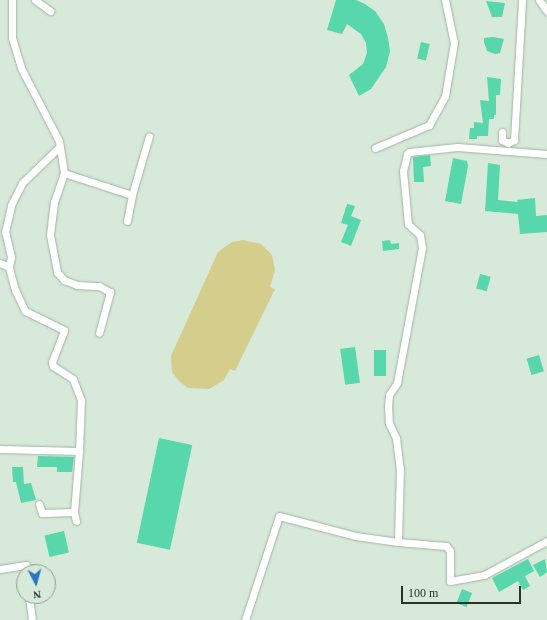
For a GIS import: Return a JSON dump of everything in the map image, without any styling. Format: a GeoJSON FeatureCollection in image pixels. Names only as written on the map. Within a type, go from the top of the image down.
{"type":"FeatureCollection","features":[{"type":"Feature","properties":{"kind":"street"},"geometry":{"type":"LineString","coordinates":[[12,0],[12,38],[21,68],[59,141],[58,148],[64,173],[50,218],[50,247],[57,272],[64,280],[78,285],[99,286],[110,292],[99,333]]}},
{"type":"Feature","properties":{"kind":"street"},"geometry":{"type":"LineString","coordinates":[[35,0],[50,11]]}},
{"type":"Feature","properties":{"kind":"street"},"geometry":{"type":"LineString","coordinates":[[375,148],[429,125],[445,96],[454,43],[445,0]]}},
{"type":"Feature","properties":{"kind":"street"},"geometry":{"type":"LineString","coordinates":[[502,132],[502,140],[508,143],[514,140],[522,0]]}},
{"type":"Feature","properties":{"kind":"street"},"geometry":{"type":"LineString","coordinates":[[539,0],[547,12]]}},
{"type":"Feature","properties":{"kind":"street"},"geometry":{"type":"LineString","coordinates":[[127,221],[132,195],[150,136]]}},
{"type":"Feature","properties":{"kind":"street"},"geometry":{"type":"LineString","coordinates":[[58,148],[22,183],[11,205],[5,232],[11,257],[9,267],[15,290],[25,311],[64,330],[52,362],[56,368],[72,378],[81,400],[74,512],[76,521]]}},
{"type":"Feature","properties":{"kind":"street"},"geometry":{"type":"LineString","coordinates":[[398,542],[400,469],[396,438],[389,423],[389,395],[397,383],[422,248],[420,236],[408,224],[403,160],[409,152],[438,148],[547,154]]}},
{"type":"Feature","properties":{"kind":"street"},"geometry":{"type":"LineString","coordinates":[[64,173],[132,195]]}},
{"type":"Feature","properties":{"kind":"street"},"geometry":{"type":"LineString","coordinates":[[0,263],[9,267]]}},
{"type":"Feature","properties":{"kind":"street"},"geometry":{"type":"LineString","coordinates":[[0,449],[79,451]]}},
{"type":"Feature","properties":{"kind":"street"},"geometry":{"type":"LineString","coordinates":[[39,504],[42,513],[74,512]]}},
{"type":"Feature","properties":{"kind":"street"},"geometry":{"type":"LineString","coordinates":[[245,620],[279,516],[356,536],[398,542],[446,546],[450,551],[450,582],[484,575],[547,541]]}},
{"type":"Feature","properties":{"kind":"street"},"geometry":{"type":"LineString","coordinates":[[0,569],[16,567]]}},
{"type":"Feature","properties":{"kind":"street"},"geometry":{"type":"LineString","coordinates":[[30,604],[32,620]]}},
{"type":"Feature","properties":{"kind":"shaded area"},"geometry":{"type":"Polygon","coordinates":[[[243,240],[261,244],[272,255],[275,270],[270,287],[275,289],[235,371],[230,369],[224,380],[209,389],[188,388],[179,381],[172,372],[171,356],[218,252],[232,242],[243,240]]]}},
{"type":"Feature","properties":{"kind":"building"},"geometry":{"type":"Polygon","coordinates":[[[336,0],[356,0],[375,11],[384,24],[388,38],[390,51],[386,67],[371,89],[359,96],[349,75],[363,64],[367,53],[366,43],[361,34],[347,24],[342,34],[327,30],[336,0]]]}},
{"type":"Feature","properties":{"kind":"building"},"geometry":{"type":"Polygon","coordinates":[[[486,1],[505,3],[502,17],[492,17],[486,1]]]}},
{"type":"Feature","properties":{"kind":"building"},"geometry":{"type":"Polygon","coordinates":[[[493,37],[504,39],[500,53],[495,54],[487,51],[484,38],[493,37]]]}},
{"type":"Feature","properties":{"kind":"building"},"geometry":{"type":"Polygon","coordinates":[[[421,42],[430,44],[426,61],[417,59],[421,42]]]}},
{"type":"Feature","properties":{"kind":"building"},"geometry":{"type":"Polygon","coordinates":[[[487,77],[501,79],[500,95],[496,95],[496,115],[494,115],[494,119],[489,119],[488,136],[477,136],[477,139],[469,139],[470,128],[474,128],[474,122],[483,123],[480,100],[489,101],[487,77]]]}},
{"type":"Feature","properties":{"kind":"building"},"geometry":{"type":"Polygon","coordinates":[[[430,155],[431,166],[423,167],[424,182],[414,182],[413,157],[430,155]]]}},
{"type":"Feature","properties":{"kind":"building"},"geometry":{"type":"Polygon","coordinates":[[[453,158],[467,161],[468,166],[461,204],[445,201],[453,158]]]}},
{"type":"Feature","properties":{"kind":"building"},"geometry":{"type":"Polygon","coordinates":[[[488,163],[500,165],[498,200],[518,202],[517,200],[535,198],[536,216],[547,215],[547,232],[520,234],[518,214],[485,211],[488,163]]]}},
{"type":"Feature","properties":{"kind":"building"},"geometry":{"type":"Polygon","coordinates":[[[347,204],[355,206],[351,216],[361,220],[351,246],[341,242],[348,225],[341,223],[347,204]]]}},
{"type":"Feature","properties":{"kind":"building"},"geometry":{"type":"Polygon","coordinates":[[[390,240],[391,244],[399,243],[399,249],[383,251],[382,241],[390,240]]]}},
{"type":"Feature","properties":{"kind":"building"},"geometry":{"type":"Polygon","coordinates":[[[480,274],[491,277],[487,291],[476,288],[480,274]]]}},
{"type":"Feature","properties":{"kind":"building"},"geometry":{"type":"Polygon","coordinates":[[[355,347],[360,383],[345,385],[340,349],[355,347]]]}},
{"type":"Feature","properties":{"kind":"building"},"geometry":{"type":"Polygon","coordinates":[[[374,350],[386,350],[386,376],[374,376],[374,350]]]}},
{"type":"Feature","properties":{"kind":"building"},"geometry":{"type":"Polygon","coordinates":[[[539,355],[544,371],[532,375],[527,359],[539,355]]]}},
{"type":"Feature","properties":{"kind":"building"},"geometry":{"type":"Polygon","coordinates":[[[159,438],[192,445],[170,550],[137,543],[159,438]]]}},
{"type":"Feature","properties":{"kind":"building"},"geometry":{"type":"Polygon","coordinates":[[[38,456],[74,457],[72,472],[57,472],[57,467],[37,467],[38,456]]]}},
{"type":"Feature","properties":{"kind":"building"},"geometry":{"type":"Polygon","coordinates":[[[12,467],[23,467],[24,484],[31,483],[36,500],[21,503],[16,482],[13,482],[12,467]]]}},
{"type":"Feature","properties":{"kind":"building"},"geometry":{"type":"Polygon","coordinates":[[[64,531],[69,552],[49,557],[45,535],[64,531]]]}},
{"type":"Feature","properties":{"kind":"building"},"geometry":{"type":"Polygon","coordinates":[[[528,559],[534,571],[525,576],[530,586],[523,590],[518,581],[499,592],[492,578],[528,559]]]}},
{"type":"Feature","properties":{"kind":"building"},"geometry":{"type":"Polygon","coordinates":[[[545,559],[547,572],[540,577],[533,565],[545,559]]]}},
{"type":"Feature","properties":{"kind":"building"},"geometry":{"type":"Polygon","coordinates":[[[462,589],[472,593],[467,607],[456,603],[462,589]]]}}]}
